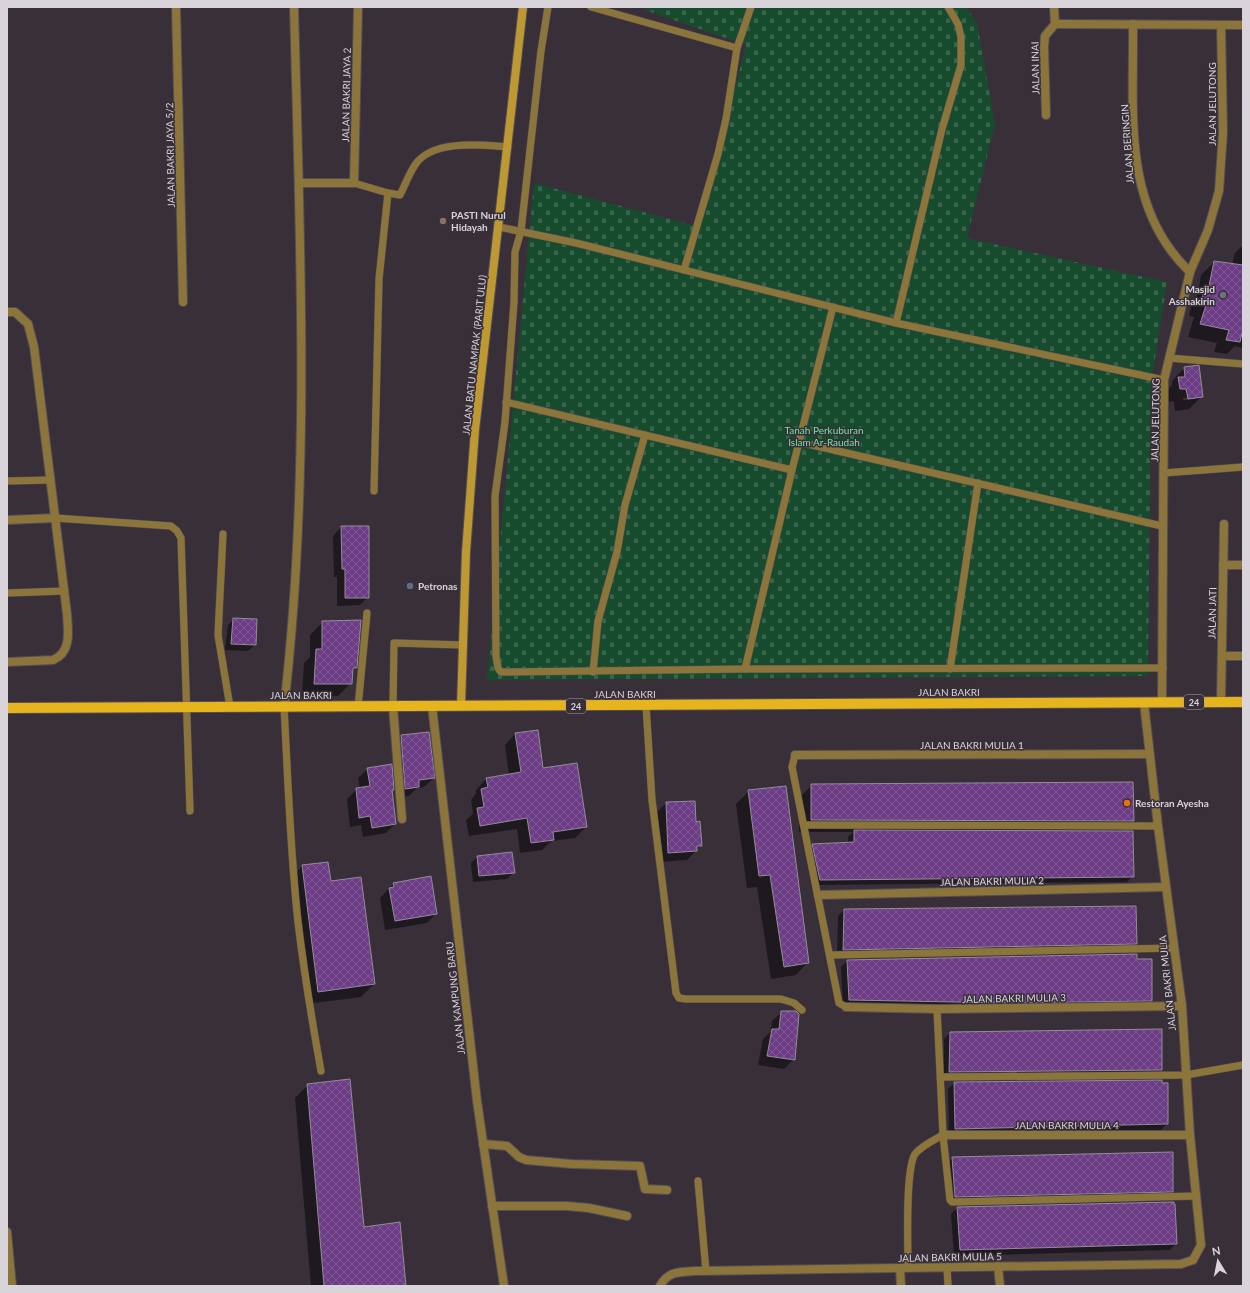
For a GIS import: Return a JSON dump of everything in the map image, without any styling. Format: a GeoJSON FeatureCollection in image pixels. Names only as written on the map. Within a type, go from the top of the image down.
{"type":"FeatureCollection","features":[{"type":"Feature","properties":{"kind":"main road","name":"JALAN BAKRI"},"geometry":{"type":"LineString","coordinates":[[7,708],[1243,702]]}},
{"type":"Feature","properties":{"kind":"street","name":"JALAN BAKRI JAYA 5/2"},"geometry":{"type":"LineString","coordinates":[[176,7],[183,302]]}},
{"type":"Feature","properties":{"kind":"street"},"geometry":{"type":"LineString","coordinates":[[284,707],[292,634],[298,550],[300,436],[298,183],[294,7]]}},
{"type":"Feature","properties":{"kind":"street","name":"JALAN BAKRI JAYA 2"},"geometry":{"type":"LineString","coordinates":[[354,182],[358,7]]}},
{"type":"Feature","properties":{"kind":"street","name":"JALAN BATU NAMPAK (PARIT ULU)"},"geometry":{"type":"LineString","coordinates":[[461,706],[466,552],[475,437],[523,7]]}},
{"type":"Feature","properties":{"kind":"street"},"geometry":{"type":"LineString","coordinates":[[1054,7],[1055,24],[1243,25]]}},
{"type":"Feature","properties":{"kind":"street","name":"JALAN INAI"},"geometry":{"type":"LineString","coordinates":[[1046,115],[1045,36],[1055,24]]}},
{"type":"Feature","properties":{"kind":"street","name":"JALAN BERINGIN"},"geometry":{"type":"LineString","coordinates":[[1133,24],[1134,125],[1138,179],[1147,208],[1158,233],[1177,260],[1190,272]]}},
{"type":"Feature","properties":{"kind":"street","name":"JALAN JELUTONG"},"geometry":{"type":"LineString","coordinates":[[1162,703],[1164,610],[1162,526],[1164,473],[1164,380],[1190,272],[1208,230],[1219,192],[1223,132],[1221,25]]}},
{"type":"Feature","properties":{"kind":"street"},"geometry":{"type":"LineString","coordinates":[[298,183],[354,182]]}},
{"type":"Feature","properties":{"kind":"street"},"geometry":{"type":"LineString","coordinates":[[7,312],[15,312],[22,316],[28,324],[34,347],[65,592],[68,638],[66,650],[60,657],[53,660],[7,662]]}},
{"type":"Feature","properties":{"kind":"street"},"geometry":{"type":"LineString","coordinates":[[7,520],[55,518]]}},
{"type":"Feature","properties":{"kind":"street","name":"JALAN JATI"},"geometry":{"type":"LineString","coordinates":[[1221,702],[1224,524]]}},
{"type":"Feature","properties":{"kind":"street"},"geometry":{"type":"LineString","coordinates":[[1224,564],[1243,565]]}},
{"type":"Feature","properties":{"kind":"street"},"geometry":{"type":"LineString","coordinates":[[1222,656],[1243,656]]}},
{"type":"Feature","properties":{"kind":"street","name":"JALAN BAKRI MULIA"},"geometry":{"type":"LineString","coordinates":[[1144,703],[1158,826],[1182,1006],[1190,1135],[1201,1246],[1193,1260]]}},
{"type":"Feature","properties":{"kind":"street","name":"JALAN KAMPUNG BARU"},"geometry":{"type":"LineString","coordinates":[[432,706],[483,1144],[504,1286]]}},
{"type":"Feature","properties":{"kind":"street"},"geometry":{"type":"LineString","coordinates":[[393,707],[402,819]]}},
{"type":"Feature","properties":{"kind":"street","name":"JALAN BAKRI MULIA 1"},"geometry":{"type":"LineString","coordinates":[[795,755],[1149,754]]}},
{"type":"Feature","properties":{"kind":"street","name":"JALAN BAKRI MULIA 2"},"geometry":{"type":"LineString","coordinates":[[818,895],[1166,887]]}},
{"type":"Feature","properties":{"kind":"street","name":"JALAN BAKRI MULIA 3"},"geometry":{"type":"LineString","coordinates":[[846,1007],[937,1009],[1182,1006]]}},
{"type":"Feature","properties":{"kind":"street","name":"JALAN BAKRI MULIA 4"},"geometry":{"type":"LineString","coordinates":[[943,1135],[1190,1135]]}},
{"type":"Feature","properties":{"kind":"street"},"geometry":{"type":"LineString","coordinates":[[483,1144],[507,1146],[519,1157],[526,1160],[572,1164],[640,1166],[642,1169],[645,1190],[667,1190]]}},
{"type":"Feature","properties":{"kind":"street"},"geometry":{"type":"LineString","coordinates":[[492,1206],[567,1206],[590,1208],[627,1216]]}},
{"type":"Feature","properties":{"kind":"street"},"geometry":{"type":"LineString","coordinates":[[7,1232],[12,1286]]}},
{"type":"Feature","properties":{"kind":"street","name":"JALAN BAKRI MULIA 5"},"geometry":{"type":"LineString","coordinates":[[660,1286],[663,1280],[676,1272],[904,1267],[1181,1264],[1193,1260]]}},
{"type":"Feature","properties":{"kind":"street"},"geometry":{"type":"LineString","coordinates":[[998,1266],[1000,1286]]}},
{"type":"Feature","properties":{"kind":"street"},"geometry":{"type":"LineString","coordinates":[[901,1286],[904,1267]]}},
{"type":"Feature","properties":{"kind":"lane"},"geometry":{"type":"LineString","coordinates":[[548,7],[541,51],[521,231],[515,252],[514,302],[506,402],[495,496],[496,656],[498,668],[501,672],[745,669],[1163,668]]}},
{"type":"Feature","properties":{"kind":"lane"},"geometry":{"type":"LineString","coordinates":[[591,7],[737,48]]}},
{"type":"Feature","properties":{"kind":"lane"},"geometry":{"type":"LineString","coordinates":[[684,270],[718,154],[726,119],[737,48],[751,7]]}},
{"type":"Feature","properties":{"kind":"lane"},"geometry":{"type":"LineString","coordinates":[[896,323],[942,129],[962,65],[961,37],[958,24],[948,7]]}},
{"type":"Feature","properties":{"kind":"lane"},"geometry":{"type":"LineString","coordinates":[[354,182],[388,193],[400,195],[415,165],[430,152],[440,149],[470,145],[508,147]]}},
{"type":"Feature","properties":{"kind":"lane"},"geometry":{"type":"LineString","coordinates":[[374,491],[379,279],[388,193]]}},
{"type":"Feature","properties":{"kind":"lane"},"geometry":{"type":"LineString","coordinates":[[499,227],[684,270],[896,323],[1164,380]]}},
{"type":"Feature","properties":{"kind":"lane"},"geometry":{"type":"LineString","coordinates":[[745,669],[792,470],[833,307]]}},
{"type":"Feature","properties":{"kind":"lane"},"geometry":{"type":"LineString","coordinates":[[1169,358],[1243,364]]}},
{"type":"Feature","properties":{"kind":"lane"},"geometry":{"type":"LineString","coordinates":[[506,402],[792,470]]}},
{"type":"Feature","properties":{"kind":"lane"},"geometry":{"type":"LineString","coordinates":[[593,672],[598,621],[617,552],[625,506],[645,435]]}},
{"type":"Feature","properties":{"kind":"lane"},"geometry":{"type":"LineString","coordinates":[[799,442],[1162,526]]}},
{"type":"Feature","properties":{"kind":"lane"},"geometry":{"type":"LineString","coordinates":[[1164,473],[1243,467]]}},
{"type":"Feature","properties":{"kind":"lane"},"geometry":{"type":"LineString","coordinates":[[7,481],[51,480]]}},
{"type":"Feature","properties":{"kind":"lane"},"geometry":{"type":"LineString","coordinates":[[950,668],[978,483]]}},
{"type":"Feature","properties":{"kind":"lane"},"geometry":{"type":"LineString","coordinates":[[55,518],[171,526],[177,531],[181,538],[190,811]]}},
{"type":"Feature","properties":{"kind":"lane"},"geometry":{"type":"LineString","coordinates":[[223,534],[218,635],[230,707]]}},
{"type":"Feature","properties":{"kind":"lane"},"geometry":{"type":"LineString","coordinates":[[7,593],[65,592]]}},
{"type":"Feature","properties":{"kind":"lane"},"geometry":{"type":"LineString","coordinates":[[358,707],[367,613]]}},
{"type":"Feature","properties":{"kind":"lane"},"geometry":{"type":"LineString","coordinates":[[393,707],[394,643],[463,645]]}},
{"type":"Feature","properties":{"kind":"lane"},"geometry":{"type":"LineString","coordinates":[[646,706],[652,800],[676,993],[679,998],[686,999],[781,999],[794,1003],[802,1010]]}},
{"type":"Feature","properties":{"kind":"lane"},"geometry":{"type":"LineString","coordinates":[[284,707],[292,854],[298,921],[321,1071]]}},
{"type":"Feature","properties":{"kind":"lane"},"geometry":{"type":"LineString","coordinates":[[795,755],[792,767],[830,956],[840,1003],[846,1007]]}},
{"type":"Feature","properties":{"kind":"lane"},"geometry":{"type":"LineString","coordinates":[[804,825],[1158,826]]}},
{"type":"Feature","properties":{"kind":"lane"},"geometry":{"type":"LineString","coordinates":[[830,956],[1174,948]]}},
{"type":"Feature","properties":{"kind":"lane"},"geometry":{"type":"LineString","coordinates":[[937,1009],[943,1135],[948,1197],[952,1202],[1196,1196]]}},
{"type":"Feature","properties":{"kind":"lane"},"geometry":{"type":"LineString","coordinates":[[941,1077],[1186,1074],[1243,1065]]}},
{"type":"Feature","properties":{"kind":"lane"},"geometry":{"type":"LineString","coordinates":[[904,1267],[910,1172],[915,1155],[925,1145],[943,1135]]}},
{"type":"Feature","properties":{"kind":"lane"},"geometry":{"type":"LineString","coordinates":[[698,1181],[706,1271]]}},
{"type":"Feature","properties":{"kind":"lane"},"geometry":{"type":"LineString","coordinates":[[947,1267],[948,1286]]}},
{"type":"Feature","properties":{"kind":"green space","name":"Tanah Perkuburan Islam Ar-Raudah"},"geometry":{"type":"Polygon","coordinates":[[[647,7],[966,7],[977,23],[995,124],[967,238],[1167,282],[1151,384],[1148,676],[487,680],[534,183],[700,227],[746,45],[645,10],[647,7]]]}},
{"type":"Feature","properties":{"kind":"building","name":"Masjid Asshakirin"},"geometry":{"type":"Polygon","coordinates":[[[1214,261],[1243,265],[1243,329],[1240,342],[1226,340],[1229,330],[1200,324],[1206,305],[1201,304],[1205,285],[1209,286],[1214,261]]]}},
{"type":"Feature","properties":{"kind":"building"},"geometry":{"type":"Polygon","coordinates":[[[1199,365],[1203,397],[1188,399],[1186,389],[1180,389],[1178,377],[1185,377],[1184,367],[1199,365]]]}},
{"type":"Feature","properties":{"kind":"building"},"geometry":{"type":"Polygon","coordinates":[[[341,526],[369,526],[369,598],[345,598],[345,569],[342,569],[341,526]]]}},
{"type":"Feature","properties":{"kind":"building"},"geometry":{"type":"Polygon","coordinates":[[[233,618],[257,619],[256,645],[231,644],[233,618]]]}},
{"type":"Feature","properties":{"kind":"building"},"geometry":{"type":"Polygon","coordinates":[[[361,620],[357,668],[353,668],[352,684],[314,684],[316,649],[322,649],[322,621],[361,620]]]}},
{"type":"Feature","properties":{"kind":"building"},"geometry":{"type":"Polygon","coordinates":[[[538,730],[543,768],[577,763],[587,827],[553,832],[554,840],[531,843],[527,818],[480,826],[477,808],[484,807],[481,789],[488,787],[486,778],[521,772],[515,733],[538,730]]]}},
{"type":"Feature","properties":{"kind":"building"},"geometry":{"type":"Polygon","coordinates":[[[429,732],[435,778],[419,780],[419,787],[405,789],[401,735],[429,732]]]}},
{"type":"Feature","properties":{"kind":"building"},"geometry":{"type":"Polygon","coordinates":[[[392,764],[394,790],[392,790],[396,824],[372,828],[370,816],[359,818],[356,788],[370,786],[367,768],[392,764]]]}},
{"type":"Feature","properties":{"kind":"building"},"geometry":{"type":"Polygon","coordinates":[[[1133,782],[1134,821],[811,820],[811,784],[1133,782]]]}},
{"type":"Feature","properties":{"kind":"building"},"geometry":{"type":"Polygon","coordinates":[[[786,786],[809,963],[784,967],[770,875],[759,876],[748,790],[786,786]]]}},
{"type":"Feature","properties":{"kind":"building"},"geometry":{"type":"Polygon","coordinates":[[[695,801],[696,822],[700,821],[702,846],[697,846],[697,851],[668,853],[666,802],[695,801]]]}},
{"type":"Feature","properties":{"kind":"building"},"geometry":{"type":"Polygon","coordinates":[[[854,830],[1133,831],[1134,877],[820,880],[812,844],[854,842],[854,830]]]}},
{"type":"Feature","properties":{"kind":"building"},"geometry":{"type":"Polygon","coordinates":[[[512,852],[515,873],[479,876],[477,856],[512,852]]]}},
{"type":"Feature","properties":{"kind":"building"},"geometry":{"type":"Polygon","coordinates":[[[328,862],[331,881],[361,877],[375,984],[318,992],[302,865],[328,862]]]}},
{"type":"Feature","properties":{"kind":"building"},"geometry":{"type":"Polygon","coordinates":[[[431,876],[437,914],[395,921],[389,888],[394,887],[393,883],[431,876]]]}},
{"type":"Feature","properties":{"kind":"building"},"geometry":{"type":"Polygon","coordinates":[[[1136,906],[1137,944],[843,950],[844,909],[1136,906]]]}},
{"type":"Feature","properties":{"kind":"building"},"geometry":{"type":"Polygon","coordinates":[[[1137,954],[1137,959],[1152,959],[1152,1001],[1008,1003],[849,1000],[847,960],[1137,954]]]}},
{"type":"Feature","properties":{"kind":"building"},"geometry":{"type":"Polygon","coordinates":[[[781,1011],[796,1011],[799,1014],[795,1060],[767,1056],[772,1029],[779,1029],[781,1011]]]}},
{"type":"Feature","properties":{"kind":"building"},"geometry":{"type":"Polygon","coordinates":[[[1162,1029],[1162,1070],[949,1072],[950,1032],[1162,1029]]]}},
{"type":"Feature","properties":{"kind":"building"},"geometry":{"type":"Polygon","coordinates":[[[350,1079],[364,1227],[400,1222],[406,1286],[324,1286],[307,1084],[350,1079]]]}},
{"type":"Feature","properties":{"kind":"building"},"geometry":{"type":"Polygon","coordinates":[[[1162,1080],[1162,1083],[1168,1083],[1168,1124],[955,1129],[954,1082],[1162,1080]]]}},
{"type":"Feature","properties":{"kind":"building"},"geometry":{"type":"Polygon","coordinates":[[[1173,1152],[1173,1192],[955,1197],[952,1157],[1173,1152]]]}},
{"type":"Feature","properties":{"kind":"building"},"geometry":{"type":"Polygon","coordinates":[[[1174,1202],[1177,1244],[960,1250],[957,1207],[1174,1202]]]}},
{"type":"Feature","properties":{"kind":"place","name":"PASTI Nurul Hidayah"},"geometry":{"type":"Point","coordinates":[443,221]}},
{"type":"Feature","properties":{"kind":"place","name":"Masjid Asshakirin"},"geometry":{"type":"Point","coordinates":[1223,295]}},
{"type":"Feature","properties":{"kind":"place","name":"Petronas"},"geometry":{"type":"Point","coordinates":[410,586]}},
{"type":"Feature","properties":{"kind":"place","name":"Restoran Ayesha"},"geometry":{"type":"Point","coordinates":[1127,803]}}]}
